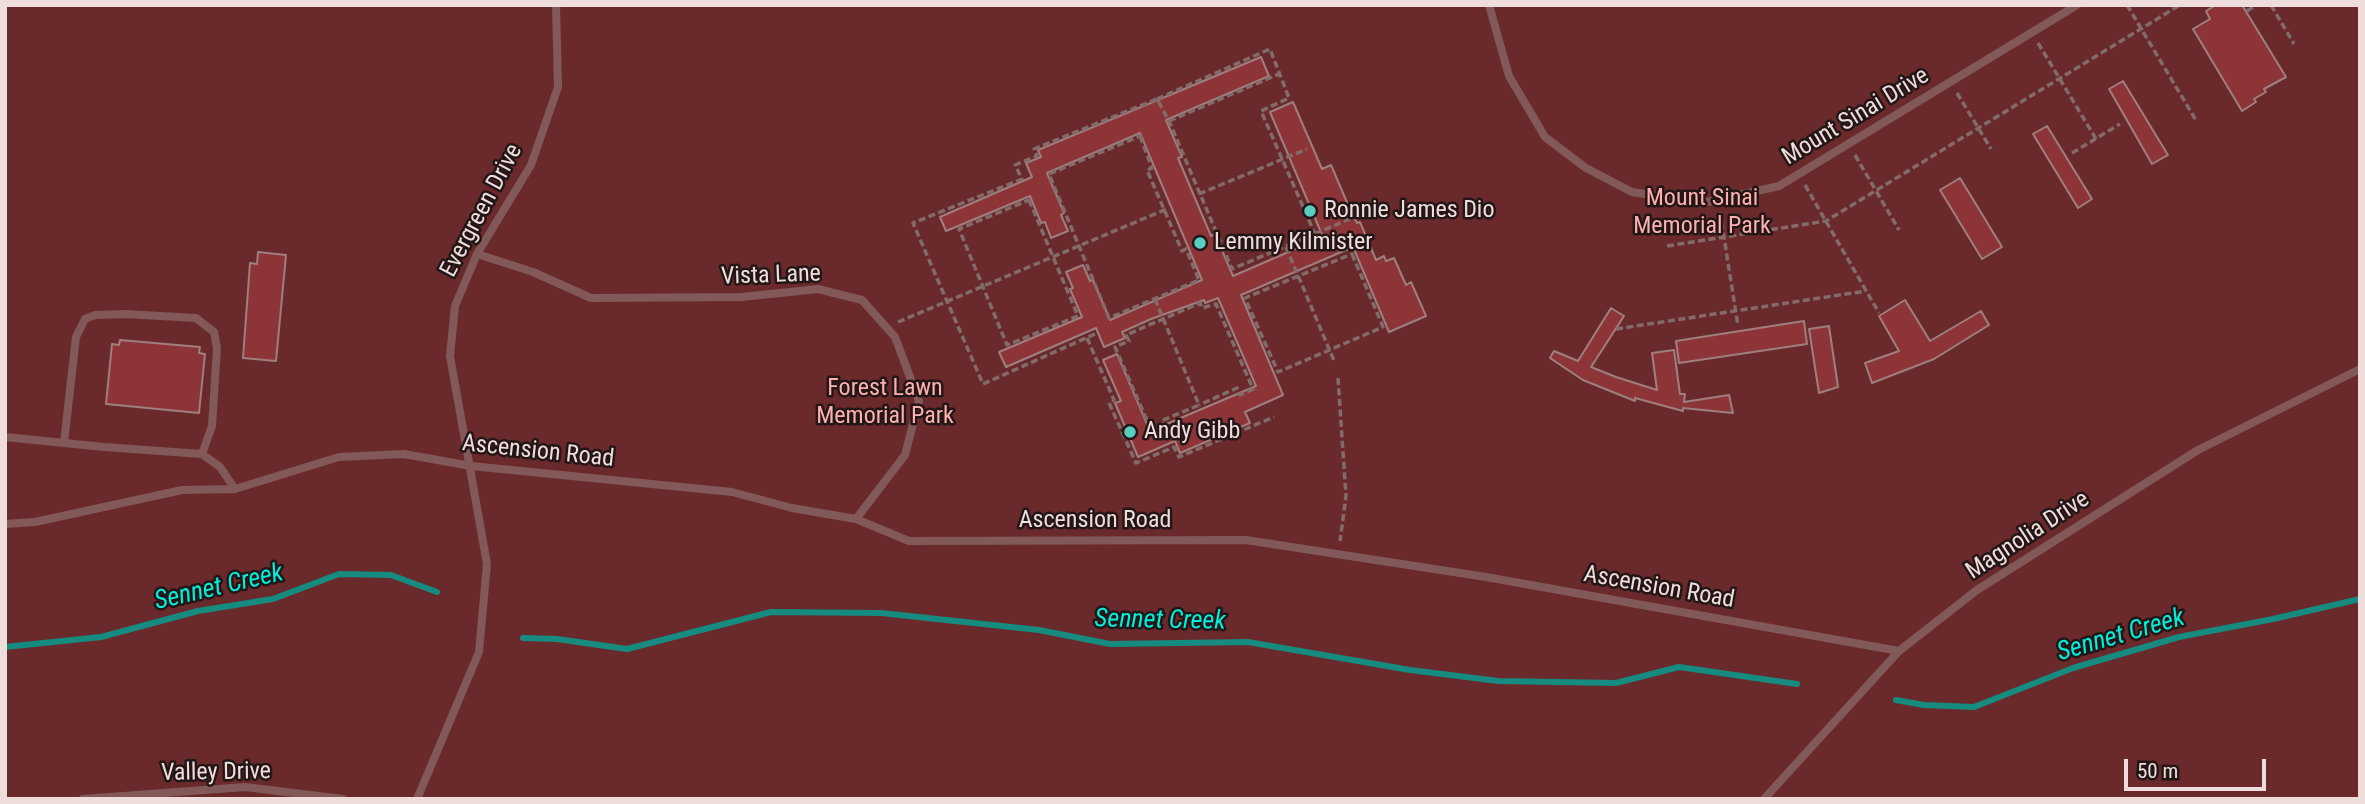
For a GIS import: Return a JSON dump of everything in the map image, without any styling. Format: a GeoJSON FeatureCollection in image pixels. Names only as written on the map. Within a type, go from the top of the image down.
{"type":"FeatureCollection","features":[{"type":"Feature","properties":{"kind":"lane"},"geometry":{"type":"LineString","coordinates":[[556,7],[566,5]]}},
{"type":"Feature","properties":{"kind":"lane","name":"Mount Sinai Drive"},"geometry":{"type":"LineString","coordinates":[[1489,5],[1509,76],[1545,137],[1586,168],[1632,192],[1703,203],[1779,186],[2077,5]]}},
{"type":"Feature","properties":{"kind":"lane","name":"Evergreen Drive"},"geometry":{"type":"LineString","coordinates":[[417,799],[478,652],[487,564],[450,356],[454,306],[477,254],[531,165],[558,87],[556,7]]}},
{"type":"Feature","properties":{"kind":"lane","name":"Vista Lane"},"geometry":{"type":"LineString","coordinates":[[477,254],[533,272],[591,298],[742,297],[818,289],[862,300],[895,337],[919,401],[905,455],[856,519]]}},
{"type":"Feature","properties":{"kind":"lane"},"geometry":{"type":"LineString","coordinates":[[64,443],[76,337],[85,319],[105,314],[196,318],[214,332],[217,348],[212,426],[202,454]]}},
{"type":"Feature","properties":{"kind":"lane","name":"Magnolia Drive"},"geometry":{"type":"LineString","coordinates":[[1765,799],[1899,651],[1977,590],[2198,450],[2360,369]]}},
{"type":"Feature","properties":{"kind":"lane"},"geometry":{"type":"LineString","coordinates":[[5,437],[202,454],[220,467],[235,489]]}},
{"type":"Feature","properties":{"kind":"lane","name":"Ascension Road"},"geometry":{"type":"LineString","coordinates":[[5,524],[35,522],[182,490],[235,489],[339,457],[404,454],[471,466],[732,492],[792,508],[856,519],[909,541],[1246,540],[1486,577],[1899,651]]}},
{"type":"Feature","properties":{"kind":"lane","name":"Valley Drive"},"geometry":{"type":"LineString","coordinates":[[87,798],[245,787],[343,799]]}},
{"type":"Feature","properties":{"kind":"path"},"geometry":{"type":"LineString","coordinates":[[2127,5],[2197,122]]}},
{"type":"Feature","properties":{"kind":"path"},"geometry":{"type":"LineString","coordinates":[[1667,246],[1826,221],[2180,5]]}},
{"type":"Feature","properties":{"kind":"path"},"geometry":{"type":"LineString","coordinates":[[2247,11],[2256,5]]}},
{"type":"Feature","properties":{"kind":"path"},"geometry":{"type":"LineString","coordinates":[[2271,5],[2294,44]]}},
{"type":"Feature","properties":{"kind":"path"},"geometry":{"type":"LineString","coordinates":[[2032,33],[2096,139]]}},
{"type":"Feature","properties":{"kind":"path"},"geometry":{"type":"LineString","coordinates":[[1095,334],[983,384],[913,223],[1022,179],[1015,164],[1037,156],[1034,149],[1157,99],[1269,49],[1289,98],[1261,111],[1315,234]]}},
{"type":"Feature","properties":{"kind":"path"},"geometry":{"type":"LineString","coordinates":[[1169,121],[1279,74]]}},
{"type":"Feature","properties":{"kind":"path"},"geometry":{"type":"LineString","coordinates":[[1951,82],[1991,149]]}},
{"type":"Feature","properties":{"kind":"path"},"geometry":{"type":"LineString","coordinates":[[1157,99],[1232,269],[1352,218]]}},
{"type":"Feature","properties":{"kind":"path"},"geometry":{"type":"LineString","coordinates":[[2072,152],[2120,124]]}},
{"type":"Feature","properties":{"kind":"path"},"geometry":{"type":"LineString","coordinates":[[1140,136],[1152,168],[1147,170],[1167,209],[1182,251],[1186,249],[1199,280],[1109,318],[1080,245],[1049,174],[1140,136]]}},
{"type":"Feature","properties":{"kind":"path"},"geometry":{"type":"LineString","coordinates":[[1848,144],[1899,230]]}},
{"type":"Feature","properties":{"kind":"path"},"geometry":{"type":"LineString","coordinates":[[1199,194],[1307,149]]}},
{"type":"Feature","properties":{"kind":"path"},"geometry":{"type":"LineString","coordinates":[[1799,174],[1879,313]]}},
{"type":"Feature","properties":{"kind":"path"},"geometry":{"type":"LineString","coordinates":[[1029,200],[1053,257],[1078,316],[1007,345],[959,229],[1029,200]]}},
{"type":"Feature","properties":{"kind":"path"},"geometry":{"type":"LineString","coordinates":[[1717,200],[1738,326]]}},
{"type":"Feature","properties":{"kind":"path"},"geometry":{"type":"LineString","coordinates":[[886,327],[1167,209]]}},
{"type":"Feature","properties":{"kind":"path"},"geometry":{"type":"LineString","coordinates":[[1286,247],[1335,363]]}},
{"type":"Feature","properties":{"kind":"path"},"geometry":{"type":"LineString","coordinates":[[1352,254],[1383,327],[1329,350],[1278,372],[1245,298],[1352,254]]}},
{"type":"Feature","properties":{"kind":"path"},"geometry":{"type":"LineString","coordinates":[[1616,328],[1866,291]]}},
{"type":"Feature","properties":{"kind":"path"},"geometry":{"type":"LineString","coordinates":[[1155,299],[1199,405]]}},
{"type":"Feature","properties":{"kind":"path"},"geometry":{"type":"LineString","coordinates":[[1200,303],[1202,308],[1216,304],[1254,389],[1240,395],[1237,387],[1199,405],[1161,421],[1164,428],[1152,432],[1115,347],[1129,341],[1126,335],[1163,318],[1200,303]]}},
{"type":"Feature","properties":{"kind":"path"},"geometry":{"type":"LineString","coordinates":[[1087,338],[1114,400],[1109,403],[1136,463],[1174,447],[1179,457],[1273,417]]}},
{"type":"Feature","properties":{"kind":"path"},"geometry":{"type":"LineString","coordinates":[[1338,554],[1346,496],[1339,378]]}},
{"type":"Feature","properties":{"kind":"green space","name":"Forest Lawn Memorial Park"},"geometry":{"type":"Polygon","coordinates":[[[5,5],[2360,5],[2360,799],[5,799],[5,5]]]}},
{"type":"Feature","properties":{"kind":"building"},"geometry":{"type":"Polygon","coordinates":[[[2216,5],[2242,5],[2286,77],[2264,89],[2266,92],[2254,99],[2256,102],[2242,111],[2193,29],[2210,19],[2206,11],[2216,5]]]}},
{"type":"Feature","properties":{"kind":"building"},"geometry":{"type":"Polygon","coordinates":[[[1261,57],[1269,76],[1166,120],[1182,157],[1178,158],[1211,236],[1215,234],[1233,276],[1323,237],[1270,112],[1293,102],[1322,169],[1331,165],[1376,260],[1384,256],[1386,261],[1394,258],[1406,285],[1411,282],[1426,316],[1389,332],[1353,247],[1241,295],[1283,395],[1245,412],[1250,423],[1180,453],[1175,441],[1138,457],[1115,403],[1121,401],[1103,360],[1117,354],[1150,431],[1256,386],[1218,298],[1205,303],[1204,300],[1151,319],[1122,332],[1125,338],[1104,347],[1096,328],[1006,367],[999,352],[1082,317],[1066,272],[1083,265],[1090,281],[1093,280],[1110,320],[1202,280],[1140,133],[1047,173],[1064,213],[1061,215],[1068,231],[1051,238],[1045,222],[1041,223],[1030,196],[946,231],[940,217],[1032,177],[1026,163],[1041,157],[1038,150],[1261,57]]]}},
{"type":"Feature","properties":{"kind":"building"},"geometry":{"type":"Polygon","coordinates":[[[2123,81],[2168,155],[2152,164],[2109,89],[2123,81]]]}},
{"type":"Feature","properties":{"kind":"building"},"geometry":{"type":"Polygon","coordinates":[[[2047,126],[2092,199],[2078,208],[2033,134],[2047,126]]]}},
{"type":"Feature","properties":{"kind":"building"},"geometry":{"type":"Polygon","coordinates":[[[1960,178],[2002,247],[1982,259],[1940,190],[1960,178]]]}},
{"type":"Feature","properties":{"kind":"building"},"geometry":{"type":"Polygon","coordinates":[[[258,252],[286,255],[276,361],[243,358],[250,263],[257,264],[258,252]]]}},
{"type":"Feature","properties":{"kind":"building"},"geometry":{"type":"Polygon","coordinates":[[[1905,300],[1930,341],[1981,311],[1989,325],[1934,359],[1872,383],[1865,363],[1899,351],[1879,316],[1905,300]]]}},
{"type":"Feature","properties":{"kind":"building"},"geometry":{"type":"Polygon","coordinates":[[[1611,308],[1624,316],[1591,367],[1657,390],[1652,353],[1674,350],[1680,394],[1685,394],[1684,402],[1729,395],[1733,413],[1683,408],[1683,411],[1635,398],[1635,401],[1583,380],[1550,358],[1554,351],[1578,361],[1611,308]]]}},
{"type":"Feature","properties":{"kind":"building"},"geometry":{"type":"Polygon","coordinates":[[[1804,321],[1807,344],[1679,363],[1676,341],[1804,321]]]}},
{"type":"Feature","properties":{"kind":"building"},"geometry":{"type":"Polygon","coordinates":[[[1829,326],[1838,387],[1819,393],[1809,329],[1829,326]]]}},
{"type":"Feature","properties":{"kind":"building"},"geometry":{"type":"Polygon","coordinates":[[[120,340],[200,347],[199,353],[205,354],[199,413],[106,404],[112,344],[119,345],[120,340]]]}},
{"type":"Feature","properties":{"kind":"waterway","name":"Sennet Creek"},"geometry":{"type":"LineString","coordinates":[[5,647],[101,637],[198,611],[273,599],[339,574],[391,575],[437,592]]}},
{"type":"Feature","properties":{"kind":"waterway","name":"Sennet Creek"},"geometry":{"type":"LineString","coordinates":[[1896,700],[1924,705],[1974,707],[2073,668],[2179,637],[2360,599]]}},
{"type":"Feature","properties":{"kind":"waterway","name":"Sennet Creek"},"geometry":{"type":"LineString","coordinates":[[523,638],[557,639],[627,649],[771,612],[881,613],[1039,630],[1110,644],[1248,642],[1410,670],[1498,681],[1616,683],[1679,667],[1797,684]]}},
{"type":"Feature","properties":{"kind":"place","name":"Ronnie James Dio"},"geometry":{"type":"Point","coordinates":[1310,211]}},
{"type":"Feature","properties":{"kind":"place","name":"Lemmy Kilmister"},"geometry":{"type":"Point","coordinates":[1200,243]}},
{"type":"Feature","properties":{"kind":"place","name":"Andy Gibb"},"geometry":{"type":"Point","coordinates":[1130,432]}},
{"type":"Feature","properties":{"kind":"park label","name":"Mount Sinai Memorial Park"},"geometry":{"type":"Point","coordinates":[1702,213]}}]}
